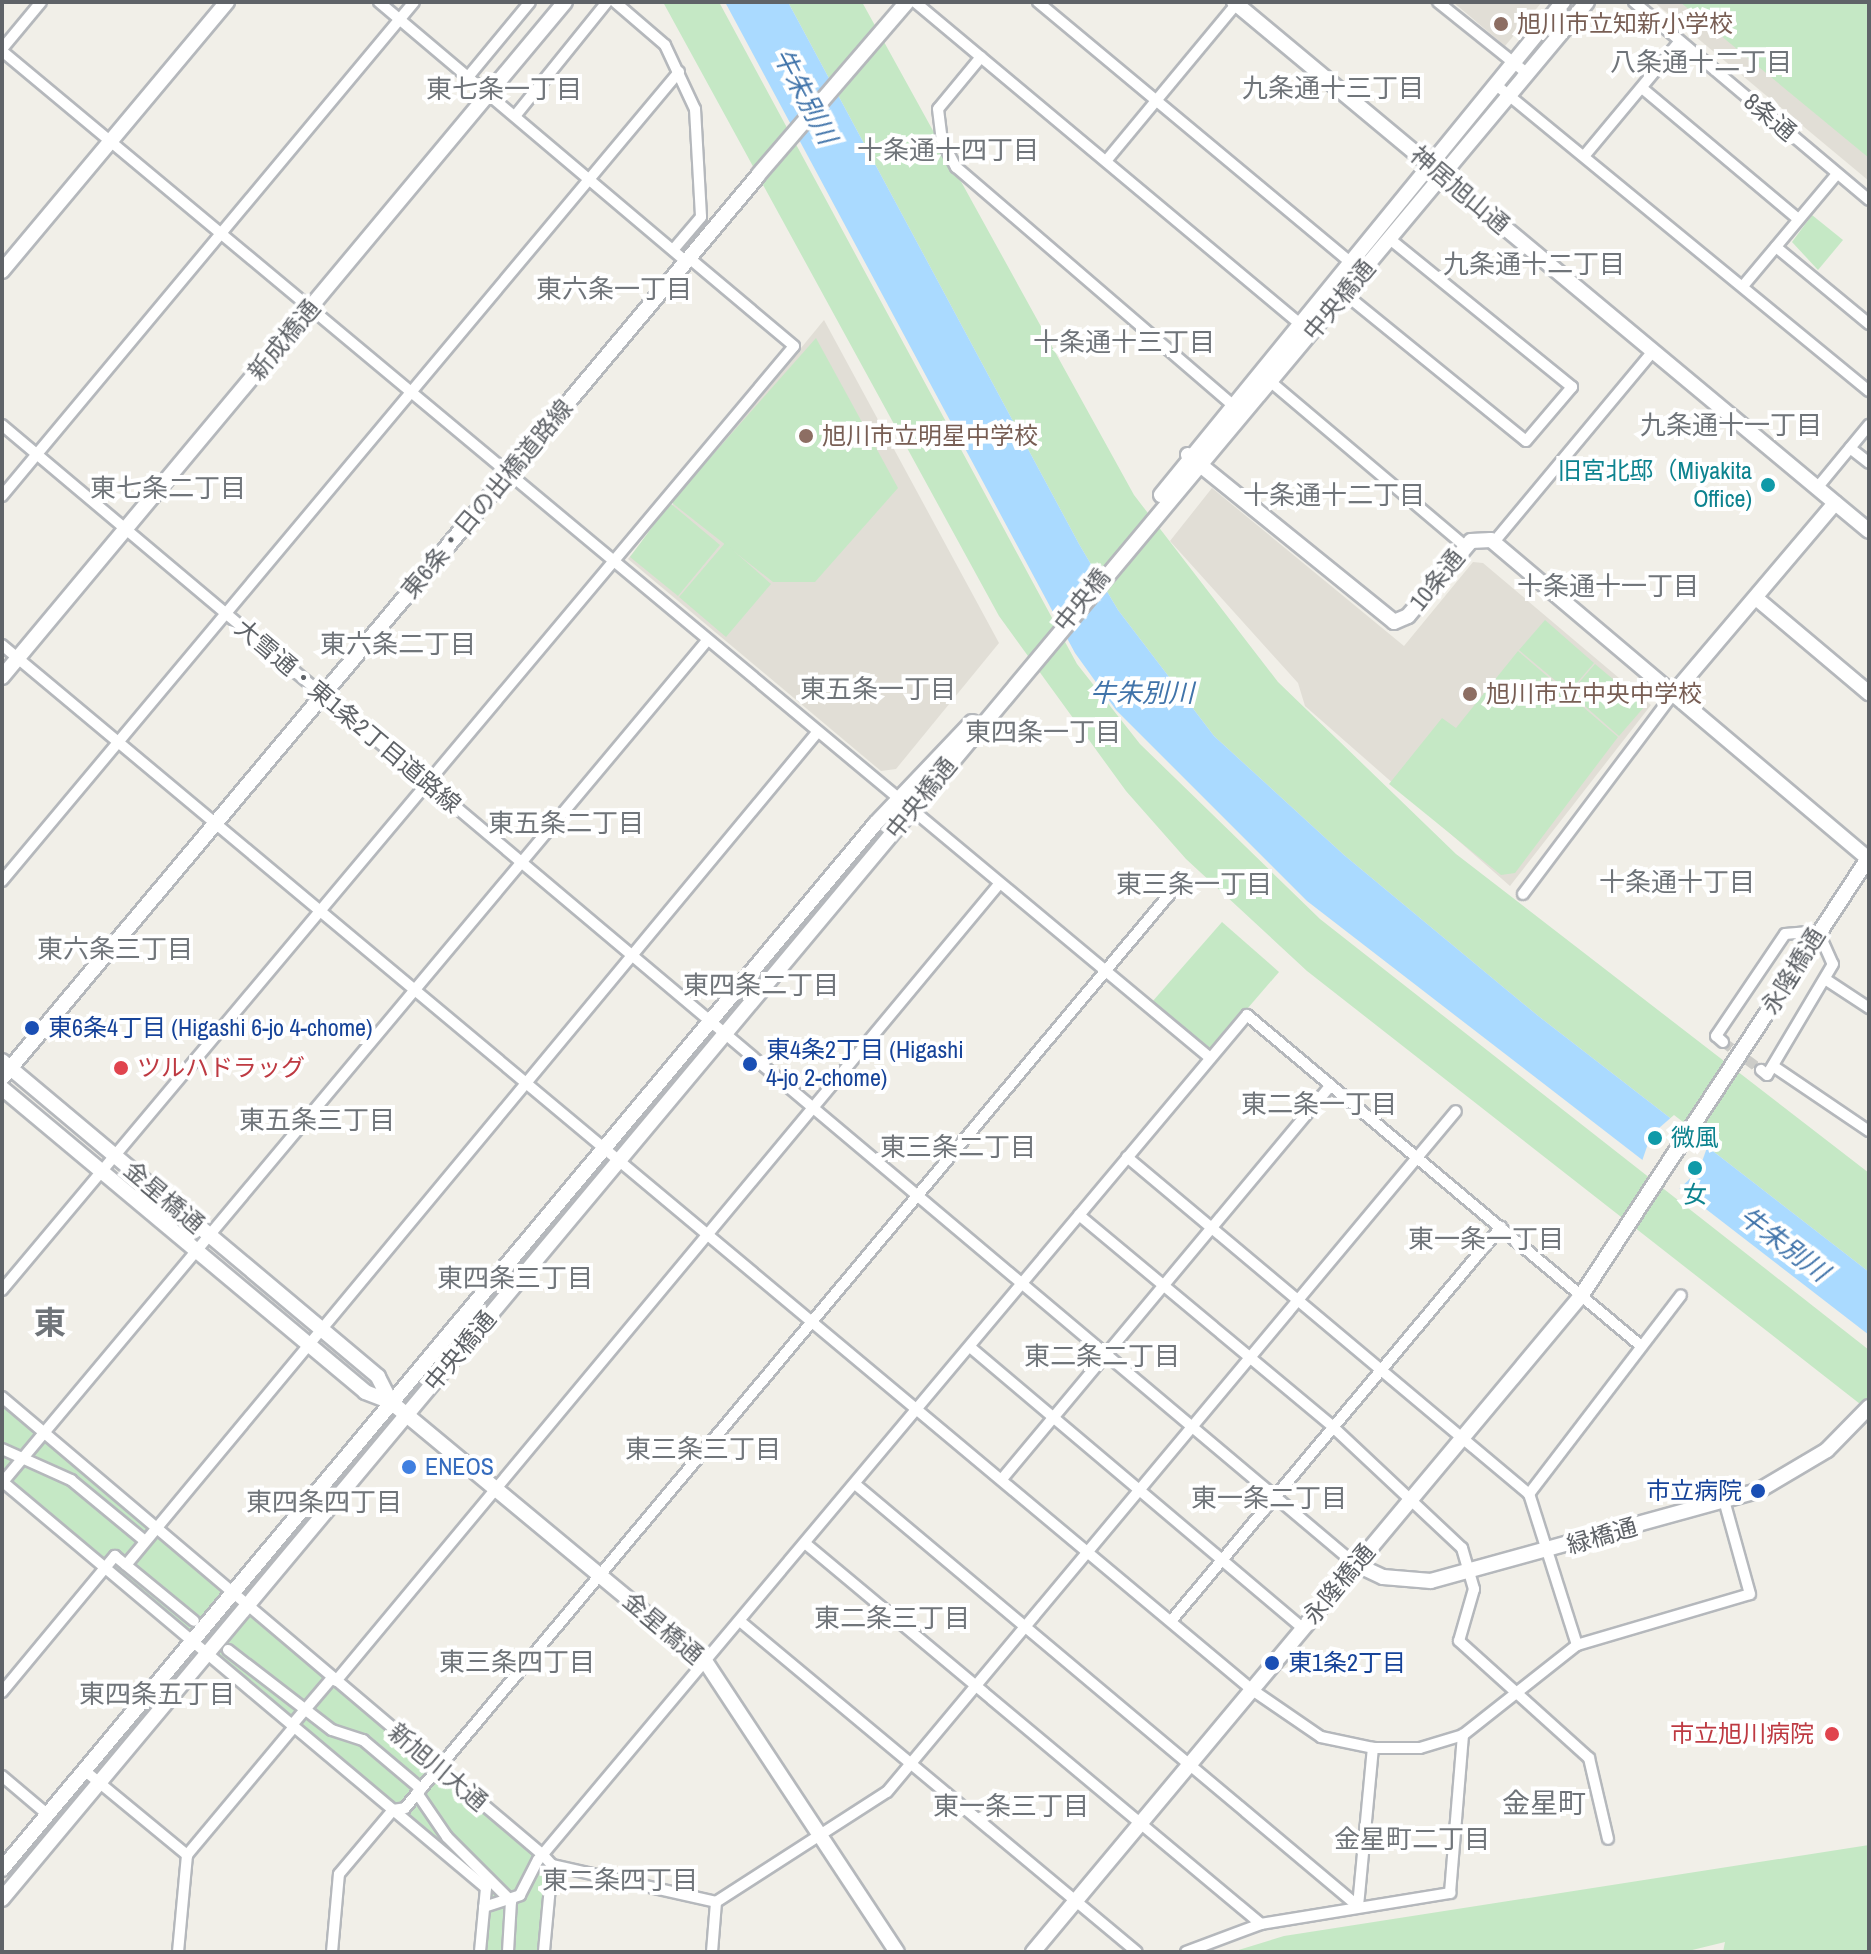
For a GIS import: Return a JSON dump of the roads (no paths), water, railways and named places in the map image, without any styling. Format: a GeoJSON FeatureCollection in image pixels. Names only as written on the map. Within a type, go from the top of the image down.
{"type":"FeatureCollection","features":[{"type":"Feature","properties":{"kind":"street"},"geometry":{"type":"LineString","coordinates":[[41,2],[2,50],[816,734],[1210,1058]]}},
{"type":"Feature","properties":{"kind":"street"},"geometry":{"type":"LineString","coordinates":[[2,271],[227,2]]}},
{"type":"Feature","properties":{"kind":"street"},"geometry":{"type":"LineString","coordinates":[[2,1290],[794,346],[673,250],[379,2]]}},
{"type":"Feature","properties":{"kind":"street"},"geometry":{"type":"LineString","coordinates":[[2,496],[414,2]]}},
{"type":"Feature","properties":{"kind":"street"},"geometry":{"type":"LineString","coordinates":[[468,77],[530,2]]}},
{"type":"Feature","properties":{"kind":"street","name":"新成橋通"},"geometry":{"type":"LineString","coordinates":[[2,677],[490,96],[565,2]]}},
{"type":"Feature","properties":{"kind":"street"},"geometry":{"type":"LineString","coordinates":[[515,116],[607,2]]}},
{"type":"Feature","properties":{"kind":"street"},"geometry":{"type":"LineString","coordinates":[[615,2],[665,45],[695,109],[701,217],[673,250]]}},
{"type":"Feature","properties":{"kind":"street"},"geometry":{"type":"LineString","coordinates":[[915,2],[1298,322]]}},
{"type":"Feature","properties":{"kind":"street"},"geometry":{"type":"LineString","coordinates":[[1038,2],[1363,272]]}},
{"type":"Feature","properties":{"kind":"street"},"geometry":{"type":"LineString","coordinates":[[1438,2],[1528,74]]}},
{"type":"Feature","properties":{"kind":"street","name":"中央橋通"},"geometry":{"type":"LineString","coordinates":[[1130,541],[1193,460],[1230,404],[1563,2]]}},
{"type":"Feature","properties":{"kind":"street","name":"中央橋通"},"geometry":{"type":"LineString","coordinates":[[1193,460],[1243,415],[1587,2]]}},
{"type":"Feature","properties":{"kind":"street","name":"8条通"},"geometry":{"type":"LineString","coordinates":[[1634,2],[1869,200]]}},
{"type":"Feature","properties":{"kind":"street"},"geometry":{"type":"LineString","coordinates":[[1106,161],[1236,3]]}},
{"type":"Feature","properties":{"kind":"street","name":"神居旭山通"},"geometry":{"type":"LineString","coordinates":[[1236,3],[1869,531]]}},
{"type":"Feature","properties":{"kind":"street","name":"東6条・日の出橋道路線"},"geometry":{"type":"LineString","coordinates":[[5,1069],[903,7]]}},
{"type":"Feature","properties":{"kind":"street"},"geometry":{"type":"LineString","coordinates":[[1585,155],[1680,41]]}},
{"type":"Feature","properties":{"kind":"street"},"geometry":{"type":"LineString","coordinates":[[981,57],[938,109],[942,141],[956,167],[1243,415]]}},
{"type":"Feature","properties":{"kind":"street"},"geometry":{"type":"LineString","coordinates":[[2,881],[679,72]]}},
{"type":"Feature","properties":{"kind":"street"},"geometry":{"type":"LineString","coordinates":[[1495,84],[1869,391]]}},
{"type":"Feature","properties":{"kind":"street"},"geometry":{"type":"LineString","coordinates":[[1642,88],[1798,219]]}},
{"type":"Feature","properties":{"kind":"street"},"geometry":{"type":"LineString","coordinates":[[1743,286],[1837,174]]}},
{"type":"Feature","properties":{"kind":"street"},"geometry":{"type":"LineString","coordinates":[[1345,294],[1526,441],[1572,387],[1390,239]]}},
{"type":"Feature","properties":{"kind":"street"},"geometry":{"type":"LineString","coordinates":[[1776,247],[1869,324]]}},
{"type":"Feature","properties":{"kind":"street"},"geometry":{"type":"LineString","coordinates":[[1494,542],[1653,351]]}},
{"type":"Feature","properties":{"kind":"street"},"geometry":{"type":"LineString","coordinates":[[1258,371],[1465,546]]}},
{"type":"Feature","properties":{"kind":"street","name":"大雪通・東1条2丁目道路線"},"geometry":{"type":"LineString","coordinates":[[2,425],[1110,1352],[1277,1493],[1355,1564]]}},
{"type":"Feature","properties":{"kind":"street"},"geometry":{"type":"LineString","coordinates":[[1817,488],[1869,425]]}},
{"type":"Feature","properties":{"kind":"street"},"geometry":{"type":"LineString","coordinates":[[1850,448],[1869,463]]}},
{"type":"Feature","properties":{"kind":"street","name":"10条通"},"geometry":{"type":"LineString","coordinates":[[1193,460],[1394,622],[1408,616],[1465,546],[1479,537],[1494,542],[1869,858]]}},
{"type":"Feature","properties":{"kind":"street"},"geometry":{"type":"LineString","coordinates":[[1523,894],[1674,693],[1835,503]]}},
{"type":"Feature","properties":{"kind":"street","name":"中央橋"},"geometry":{"type":"LineString","coordinates":[[1034,659],[1130,541]]}},
{"type":"Feature","properties":{"kind":"street"},"geometry":{"type":"LineString","coordinates":[[1756,598],[1869,693]]}},
{"type":"Feature","properties":{"kind":"street"},"geometry":{"type":"LineString","coordinates":[[480,1952],[486,1888],[2,1483],[706,642]]}},
{"type":"Feature","properties":{"kind":"street"},"geometry":{"type":"LineString","coordinates":[[2,645],[1251,1689],[1321,1737],[1373,1748],[1420,1748],[1463,1735],[1577,1645],[1750,1594],[1724,1500]]}},
{"type":"Feature","properties":{"kind":"street","name":"中央橋通"},"geometry":{"type":"LineString","coordinates":[[2,1869],[897,798],[1034,659]]}},
{"type":"Feature","properties":{"kind":"street","name":"中央橋通"},"geometry":{"type":"LineString","coordinates":[[2,1899],[1034,659]]}},
{"type":"Feature","properties":{"kind":"street"},"geometry":{"type":"LineString","coordinates":[[126,1565],[816,734]]}},
{"type":"Feature","properties":{"kind":"street","name":"永隆橋通"},"geometry":{"type":"LineString","coordinates":[[1033,1952],[1581,1296],[1720,1088],[1818,931],[1869,858]]}},
{"type":"Feature","properties":{"kind":"street"},"geometry":{"type":"LineString","coordinates":[[178,1952],[187,1855],[999,884]]}},
{"type":"Feature","properties":{"kind":"street"},"geometry":{"type":"LineString","coordinates":[[332,1952],[339,1874],[393,1810],[419,1791],[1173,890]]}},
{"type":"Feature","properties":{"kind":"street"},"geometry":{"type":"LineString","coordinates":[[1723,1042],[1716,1036],[1785,934],[1818,931],[1833,964],[1767,1075],[1761,1070]]}},
{"type":"Feature","properties":{"kind":"street"},"geometry":{"type":"LineString","coordinates":[[1825,979],[1869,1008]]}},
{"type":"Feature","properties":{"kind":"street"},"geometry":{"type":"LineString","coordinates":[[508,1952],[511,1901],[543,1855],[707,1664],[1247,1015],[1641,1346]]}},
{"type":"Feature","properties":{"kind":"street"},"geometry":{"type":"LineString","coordinates":[[1773,1066],[1869,1131]]}},
{"type":"Feature","properties":{"kind":"street","name":"金星橋通"},"geometry":{"type":"LineString","coordinates":[[5,1069],[115,1156],[378,1377],[391,1402]]}},
{"type":"Feature","properties":{"kind":"street"},"geometry":{"type":"LineString","coordinates":[[1002,1479],[1331,1085]]}},
{"type":"Feature","properties":{"kind":"street","name":"金星橋通"},"geometry":{"type":"LineString","coordinates":[[2,1088],[365,1392],[391,1402],[707,1664],[897,1952]]}},
{"type":"Feature","properties":{"kind":"street"},"geometry":{"type":"LineString","coordinates":[[544,1952],[552,1865],[716,1902],[887,1792],[1137,1487],[1456,1111]]}},
{"type":"Feature","properties":{"kind":"street"},"geometry":{"type":"LineString","coordinates":[[1127,1157],[1529,1494],[1577,1645]]}},
{"type":"Feature","properties":{"kind":"street"},"geometry":{"type":"LineString","coordinates":[[1079,1215],[1333,1427],[1413,1498],[1462,1548],[1472,1574],[1459,1641],[1589,1758],[1608,1839]]}},
{"type":"Feature","properties":{"kind":"street"},"geometry":{"type":"LineString","coordinates":[[1171,1621],[1501,1227]]}},
{"type":"Feature","properties":{"kind":"street"},"geometry":{"type":"LineString","coordinates":[[1529,1494],[1681,1295]]}},
{"type":"Feature","properties":{"kind":"street"},"geometry":{"type":"LineString","coordinates":[[970,1347],[1302,1628]]}},
{"type":"Feature","properties":{"kind":"street","name":"新旭川大通"},"geometry":{"type":"LineString","coordinates":[[2,1397],[154,1530],[552,1865]]}},
{"type":"Feature","properties":{"kind":"street","name":"緑橋通"},"geometry":{"type":"LineString","coordinates":[[1355,1564],[1405,1580],[1472,1574],[1724,1500],[1796,1474],[1869,1407]]}},
{"type":"Feature","properties":{"kind":"street"},"geometry":{"type":"LineString","coordinates":[[2,1449],[71,1480],[145,1541]]}},
{"type":"Feature","properties":{"kind":"street"},"geometry":{"type":"LineString","coordinates":[[855,1484],[1358,1906]]}},
{"type":"Feature","properties":{"kind":"street"},"geometry":{"type":"LineString","coordinates":[[806,1544],[976,1684],[1138,1825],[1261,1924]]}},
{"type":"Feature","properties":{"kind":"street"},"geometry":{"type":"LineString","coordinates":[[2,1692],[115,1556],[194,1621]]}},
{"type":"Feature","properties":{"kind":"street"},"geometry":{"type":"LineString","coordinates":[[741,1622],[1137,1952]]}},
{"type":"Feature","properties":{"kind":"street","name":"新旭川大通"},"geometry":{"type":"LineString","coordinates":[[228,1650],[341,1736],[363,1740],[419,1791],[447,1837],[511,1901]]}},
{"type":"Feature","properties":{"kind":"street"},"geometry":{"type":"LineString","coordinates":[[1186,1952],[1261,1924],[1450,1893],[1463,1735]]}},
{"type":"Feature","properties":{"kind":"street"},"geometry":{"type":"LineString","coordinates":[[1358,1906],[1373,1748]]}},
{"type":"Feature","properties":{"kind":"street"},"geometry":{"type":"LineString","coordinates":[[84,1770],[187,1855]]}},
{"type":"Feature","properties":{"kind":"street"},"geometry":{"type":"LineString","coordinates":[[2,1776],[47,1814]]}},
{"type":"Feature","properties":{"kind":"street"},"geometry":{"type":"LineString","coordinates":[[484,1907],[511,1901]]}},
{"type":"Feature","properties":{"kind":"street"},"geometry":{"type":"LineString","coordinates":[[712,1952],[716,1902]]}},
{"type":"Feature","properties":{"kind":"water","name":"牛朱別川"},"geometry":{"type":"Polygon","coordinates":[[[725,2],[788,2],[1079,544],[1118,610],[1214,736],[1344,855],[1537,1015],[1869,1272],[1869,1335],[1307,901],[1116,710],[1075,653],[725,2]]]}},
{"type":"Feature","properties":{"kind":"tunnel"},"geometry":{"type":"LineString","coordinates":[[1723,1042],[1761,1070]]}},
{"type":"Feature","properties":{"kind":"place","name":"旭川市立知新小学校"},"geometry":{"type":"Point","coordinates":[1501,24]}},
{"type":"Feature","properties":{"kind":"place","name":"旭川市立明星中学校"},"geometry":{"type":"Point","coordinates":[806,436]}},
{"type":"Feature","properties":{"kind":"place","name":"旧宮北邸（Miyakita Office)"},"geometry":{"type":"Point","coordinates":[1768,485]}},
{"type":"Feature","properties":{"kind":"place","name":"旭川市立中央中学校"},"geometry":{"type":"Point","coordinates":[1470,694]}},
{"type":"Feature","properties":{"kind":"place","name":"東6条4丁目 (Higashi 6-jo 4-chome)"},"geometry":{"type":"Point","coordinates":[32,1028]}},
{"type":"Feature","properties":{"kind":"place","name":"東4条2丁目 (Higashi 4-jo 2-chome)"},"geometry":{"type":"Point","coordinates":[750,1064]}},
{"type":"Feature","properties":{"kind":"place","name":"ツルハドラッグ"},"geometry":{"type":"Point","coordinates":[121,1068]}},
{"type":"Feature","properties":{"kind":"place","name":"微風"},"geometry":{"type":"Point","coordinates":[1655,1138]}},
{"type":"Feature","properties":{"kind":"place","name":"女"},"geometry":{"type":"Point","coordinates":[1695,1168]}},
{"type":"Feature","properties":{"kind":"place","name":"ENEOS"},"geometry":{"type":"Point","coordinates":[409,1467]}},
{"type":"Feature","properties":{"kind":"place","name":"市立病院"},"geometry":{"type":"Point","coordinates":[1758,1491]}},
{"type":"Feature","properties":{"kind":"place","name":"東1条2丁目"},"geometry":{"type":"Point","coordinates":[1272,1663]}},
{"type":"Feature","properties":{"kind":"place","name":"市立旭川病院"},"geometry":{"type":"Point","coordinates":[1832,1734]}},
{"type":"Feature","properties":{"kind":"district","name":"八条通十二丁目"},"geometry":{"type":"Point","coordinates":[1701,62]}},
{"type":"Feature","properties":{"kind":"district","name":"九条通十三丁目"},"geometry":{"type":"Point","coordinates":[1333,88]}},
{"type":"Feature","properties":{"kind":"district","name":"東七条一丁目"},"geometry":{"type":"Point","coordinates":[504,89]}},
{"type":"Feature","properties":{"kind":"district","name":"十条通十四丁目"},"geometry":{"type":"Point","coordinates":[948,150]}},
{"type":"Feature","properties":{"kind":"district","name":"九条通十二丁目"},"geometry":{"type":"Point","coordinates":[1534,264]}},
{"type":"Feature","properties":{"kind":"district","name":"東六条一丁目"},"geometry":{"type":"Point","coordinates":[614,289]}},
{"type":"Feature","properties":{"kind":"district","name":"十条通十三丁目"},"geometry":{"type":"Point","coordinates":[1124,342]}},
{"type":"Feature","properties":{"kind":"district","name":"九条通十一丁目"},"geometry":{"type":"Point","coordinates":[1731,425]}},
{"type":"Feature","properties":{"kind":"district","name":"東七条二丁目"},"geometry":{"type":"Point","coordinates":[168,488]}},
{"type":"Feature","properties":{"kind":"district","name":"十条通十二丁目"},"geometry":{"type":"Point","coordinates":[1334,495]}},
{"type":"Feature","properties":{"kind":"district","name":"十条通十一丁目"},"geometry":{"type":"Point","coordinates":[1608,586]}},
{"type":"Feature","properties":{"kind":"district","name":"東六条二丁目"},"geometry":{"type":"Point","coordinates":[398,644]}},
{"type":"Feature","properties":{"kind":"district","name":"東五条一丁目"},"geometry":{"type":"Point","coordinates":[878,689]}},
{"type":"Feature","properties":{"kind":"district","name":"東四条一丁目"},"geometry":{"type":"Point","coordinates":[1043,732]}},
{"type":"Feature","properties":{"kind":"district","name":"東五条二丁目"},"geometry":{"type":"Point","coordinates":[566,823]}},
{"type":"Feature","properties":{"kind":"district","name":"十条通十丁目"},"geometry":{"type":"Point","coordinates":[1677,882]}},
{"type":"Feature","properties":{"kind":"district","name":"東三条一丁目"},"geometry":{"type":"Point","coordinates":[1194,884]}},
{"type":"Feature","properties":{"kind":"district","name":"東六条三丁目"},"geometry":{"type":"Point","coordinates":[115,949]}},
{"type":"Feature","properties":{"kind":"district","name":"東四条二丁目"},"geometry":{"type":"Point","coordinates":[761,985]}},
{"type":"Feature","properties":{"kind":"district","name":"東二条一丁目"},"geometry":{"type":"Point","coordinates":[1319,1104]}},
{"type":"Feature","properties":{"kind":"district","name":"東五条三丁目"},"geometry":{"type":"Point","coordinates":[317,1120]}},
{"type":"Feature","properties":{"kind":"district","name":"東三条二丁目"},"geometry":{"type":"Point","coordinates":[958,1147]}},
{"type":"Feature","properties":{"kind":"district","name":"東一条一丁目"},"geometry":{"type":"Point","coordinates":[1486,1239]}},
{"type":"Feature","properties":{"kind":"district","name":"東四条三丁目"},"geometry":{"type":"Point","coordinates":[515,1278]}},
{"type":"Feature","properties":{"kind":"district","name":"東"},"geometry":{"type":"Point","coordinates":[50,1323]}},
{"type":"Feature","properties":{"kind":"district","name":"東二条二丁目"},"geometry":{"type":"Point","coordinates":[1102,1356]}},
{"type":"Feature","properties":{"kind":"district","name":"東三条三丁目"},"geometry":{"type":"Point","coordinates":[703,1449]}},
{"type":"Feature","properties":{"kind":"district","name":"東一条二丁目"},"geometry":{"type":"Point","coordinates":[1269,1498]}},
{"type":"Feature","properties":{"kind":"district","name":"東四条四丁目"},"geometry":{"type":"Point","coordinates":[324,1502]}},
{"type":"Feature","properties":{"kind":"district","name":"東二条三丁目"},"geometry":{"type":"Point","coordinates":[892,1618]}},
{"type":"Feature","properties":{"kind":"district","name":"東三条四丁目"},"geometry":{"type":"Point","coordinates":[517,1662]}},
{"type":"Feature","properties":{"kind":"district","name":"東四条五丁目"},"geometry":{"type":"Point","coordinates":[157,1694]}},
{"type":"Feature","properties":{"kind":"district","name":"金星町"},"geometry":{"type":"Point","coordinates":[1544,1803]}},
{"type":"Feature","properties":{"kind":"district","name":"東一条三丁目"},"geometry":{"type":"Point","coordinates":[1011,1806]}},
{"type":"Feature","properties":{"kind":"district","name":"金星町二丁目"},"geometry":{"type":"Point","coordinates":[1412,1839]}},
{"type":"Feature","properties":{"kind":"district","name":"東二条四丁目"},"geometry":{"type":"Point","coordinates":[620,1880]}}]}
